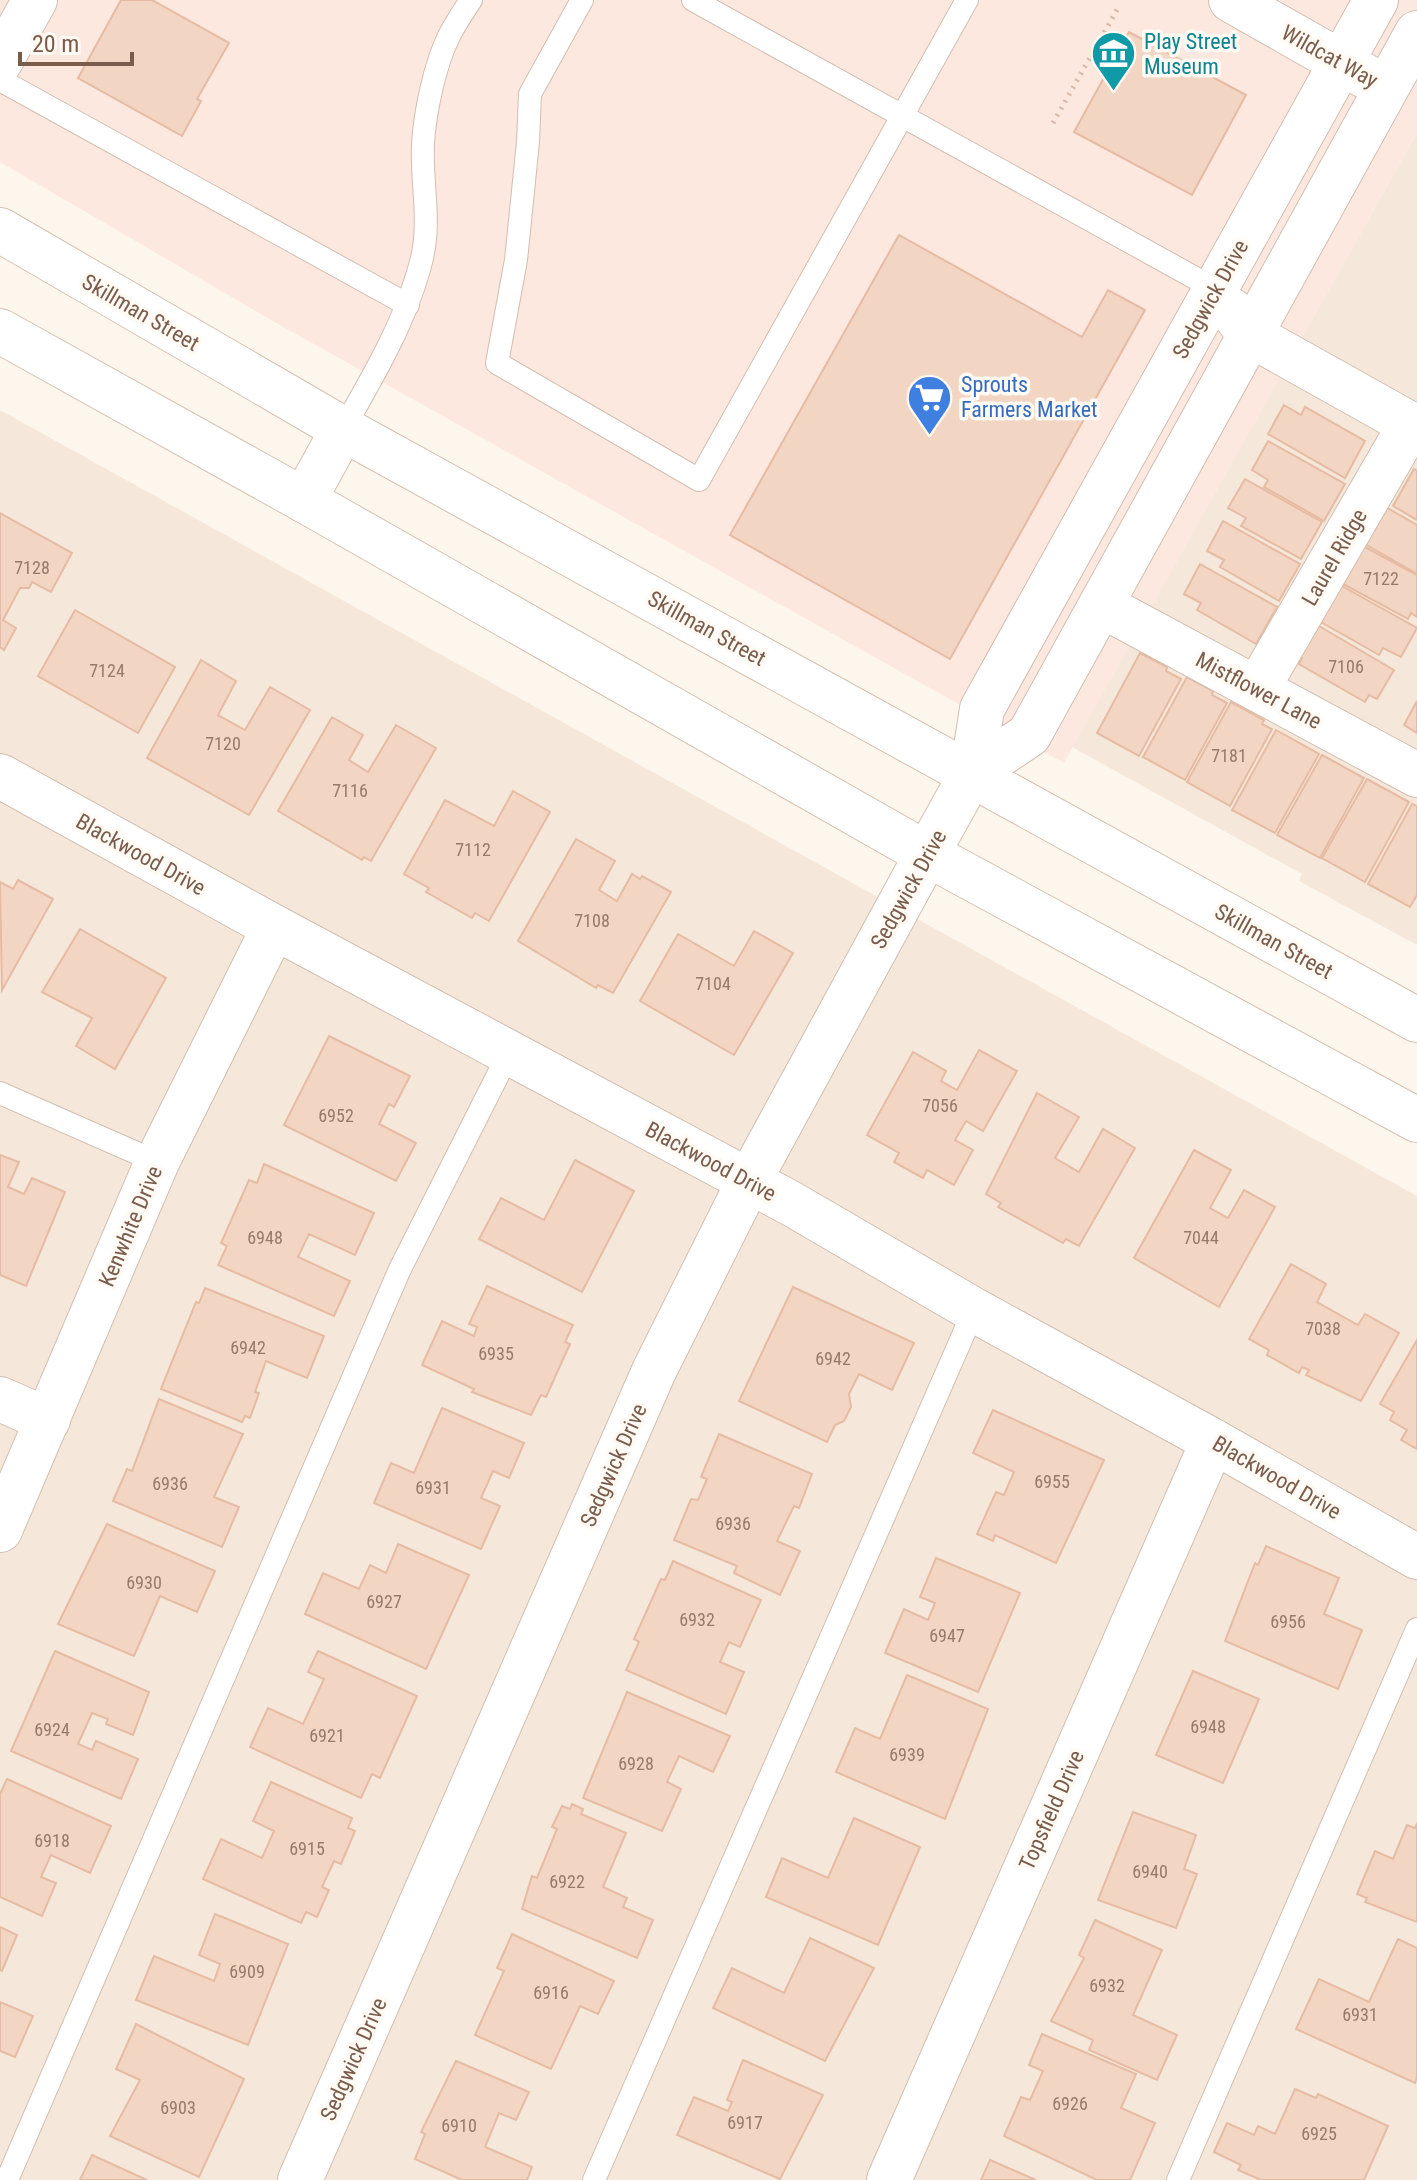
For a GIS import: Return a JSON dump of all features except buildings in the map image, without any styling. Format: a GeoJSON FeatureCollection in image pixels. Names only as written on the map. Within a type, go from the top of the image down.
{"type":"FeatureCollection","features":[{"type":"Feature","properties":{"kind":"street"},"geometry":{"type":"LineString","coordinates":[[0,62],[35,0]]}},
{"type":"Feature","properties":{"kind":"street","name":"Wildcat Way"},"geometry":{"type":"LineString","coordinates":[[1231,0],[1387,88]]}},
{"type":"Feature","properties":{"kind":"street","name":"Sedgwick Drive"},"geometry":{"type":"LineString","coordinates":[[300,2180],[654,1371],[749,1181],[972,773],[982,709],[1376,0]]}},
{"type":"Feature","properties":{"kind":"street","name":"Sedgwick Drive"},"geometry":{"type":"LineString","coordinates":[[972,773],[1029,735],[1417,33]]}},
{"type":"Feature","properties":{"kind":"street","name":"Skillman Street"},"geometry":{"type":"LineString","coordinates":[[0,230],[343,429],[1417,1020]]}},
{"type":"Feature","properties":{"kind":"street"},"geometry":{"type":"LineString","coordinates":[[1215,289],[1249,334],[1414,426]]}},
{"type":"Feature","properties":{"kind":"street"},"geometry":{"type":"LineString","coordinates":[[0,331],[927,854],[1417,1120]]}},
{"type":"Feature","properties":{"kind":"street","name":"Laurel Ridge"},"geometry":{"type":"LineString","coordinates":[[1257,689],[1414,426]]}},
{"type":"Feature","properties":{"kind":"street"},"geometry":{"type":"LineString","coordinates":[[304,500],[343,429]]}},
{"type":"Feature","properties":{"kind":"street","name":"Mistflower Lane"},"geometry":{"type":"LineString","coordinates":[[1101,605],[1417,775]]}},
{"type":"Feature","properties":{"kind":"street","name":"Blackwood Drive"},"geometry":{"type":"LineString","coordinates":[[0,776],[274,927],[749,1181],[1417,1557]]}},
{"type":"Feature","properties":{"kind":"street","name":"Kenwhite Drive"},"geometry":{"type":"LineString","coordinates":[[0,1530],[157,1162],[274,927]]}},
{"type":"Feature","properties":{"kind":"street"},"geometry":{"type":"LineString","coordinates":[[0,1399],[48,1420]]}},
{"type":"Feature","properties":{"kind":"street","name":"Topsfield Drive"},"geometry":{"type":"LineString","coordinates":[[889,2180],[1213,1441]]}},
{"type":"Feature","properties":{"kind":"lane"},"geometry":{"type":"LineString","coordinates":[[343,429],[372,379],[408,305],[422,256],[427,212],[423,144],[432,91],[448,38],[471,0]]}},
{"type":"Feature","properties":{"kind":"lane"},"geometry":{"type":"LineString","coordinates":[[582,0],[530,94],[516,260],[497,363],[699,480],[967,0]]}},
{"type":"Feature","properties":{"kind":"lane"},"geometry":{"type":"LineString","coordinates":[[693,0],[1215,289]]}},
{"type":"Feature","properties":{"kind":"lane"},"geometry":{"type":"LineString","coordinates":[[0,80],[408,305]]}},
{"type":"Feature","properties":{"kind":"lane"},"geometry":{"type":"LineString","coordinates":[[7,2180],[400,1269],[509,1053]]}},
{"type":"Feature","properties":{"kind":"lane"},"geometry":{"type":"LineString","coordinates":[[0,1093],[157,1162]]}},
{"type":"Feature","properties":{"kind":"lane"},"geometry":{"type":"LineString","coordinates":[[594,2180],[974,1310]]}},
{"type":"Feature","properties":{"kind":"lane"},"geometry":{"type":"LineString","coordinates":[[1178,2180],[1417,1629]]}},
{"type":"Feature","properties":{"kind":"path"},"geometry":{"type":"LineString","coordinates":[[1053,123],[1118,8]]}},
{"type":"Feature","properties":{"kind":"shaded area"},"geometry":{"type":"Polygon","coordinates":[[[0,0],[1417,0],[1417,133],[1064,763],[278,324],[0,162],[0,0]]]}},
{"type":"Feature","properties":{"kind":"shaded area"},"geometry":{"type":"Polygon","coordinates":[[[1417,133],[1417,945],[1299,881],[1302,874],[1072,747],[1417,133]]]}},
{"type":"Feature","properties":{"kind":"shaded area"},"geometry":{"type":"Polygon","coordinates":[[[0,410],[1417,1196],[1417,2180],[0,2180],[0,410]]]}},
{"type":"Feature","properties":{"kind":"place","name":"Play Street Museum"},"geometry":{"type":"Point","coordinates":[1113,93]}},
{"type":"Feature","properties":{"kind":"place","name":"Sprouts Farmers Market"},"geometry":{"type":"Point","coordinates":[930,436]}}]}
